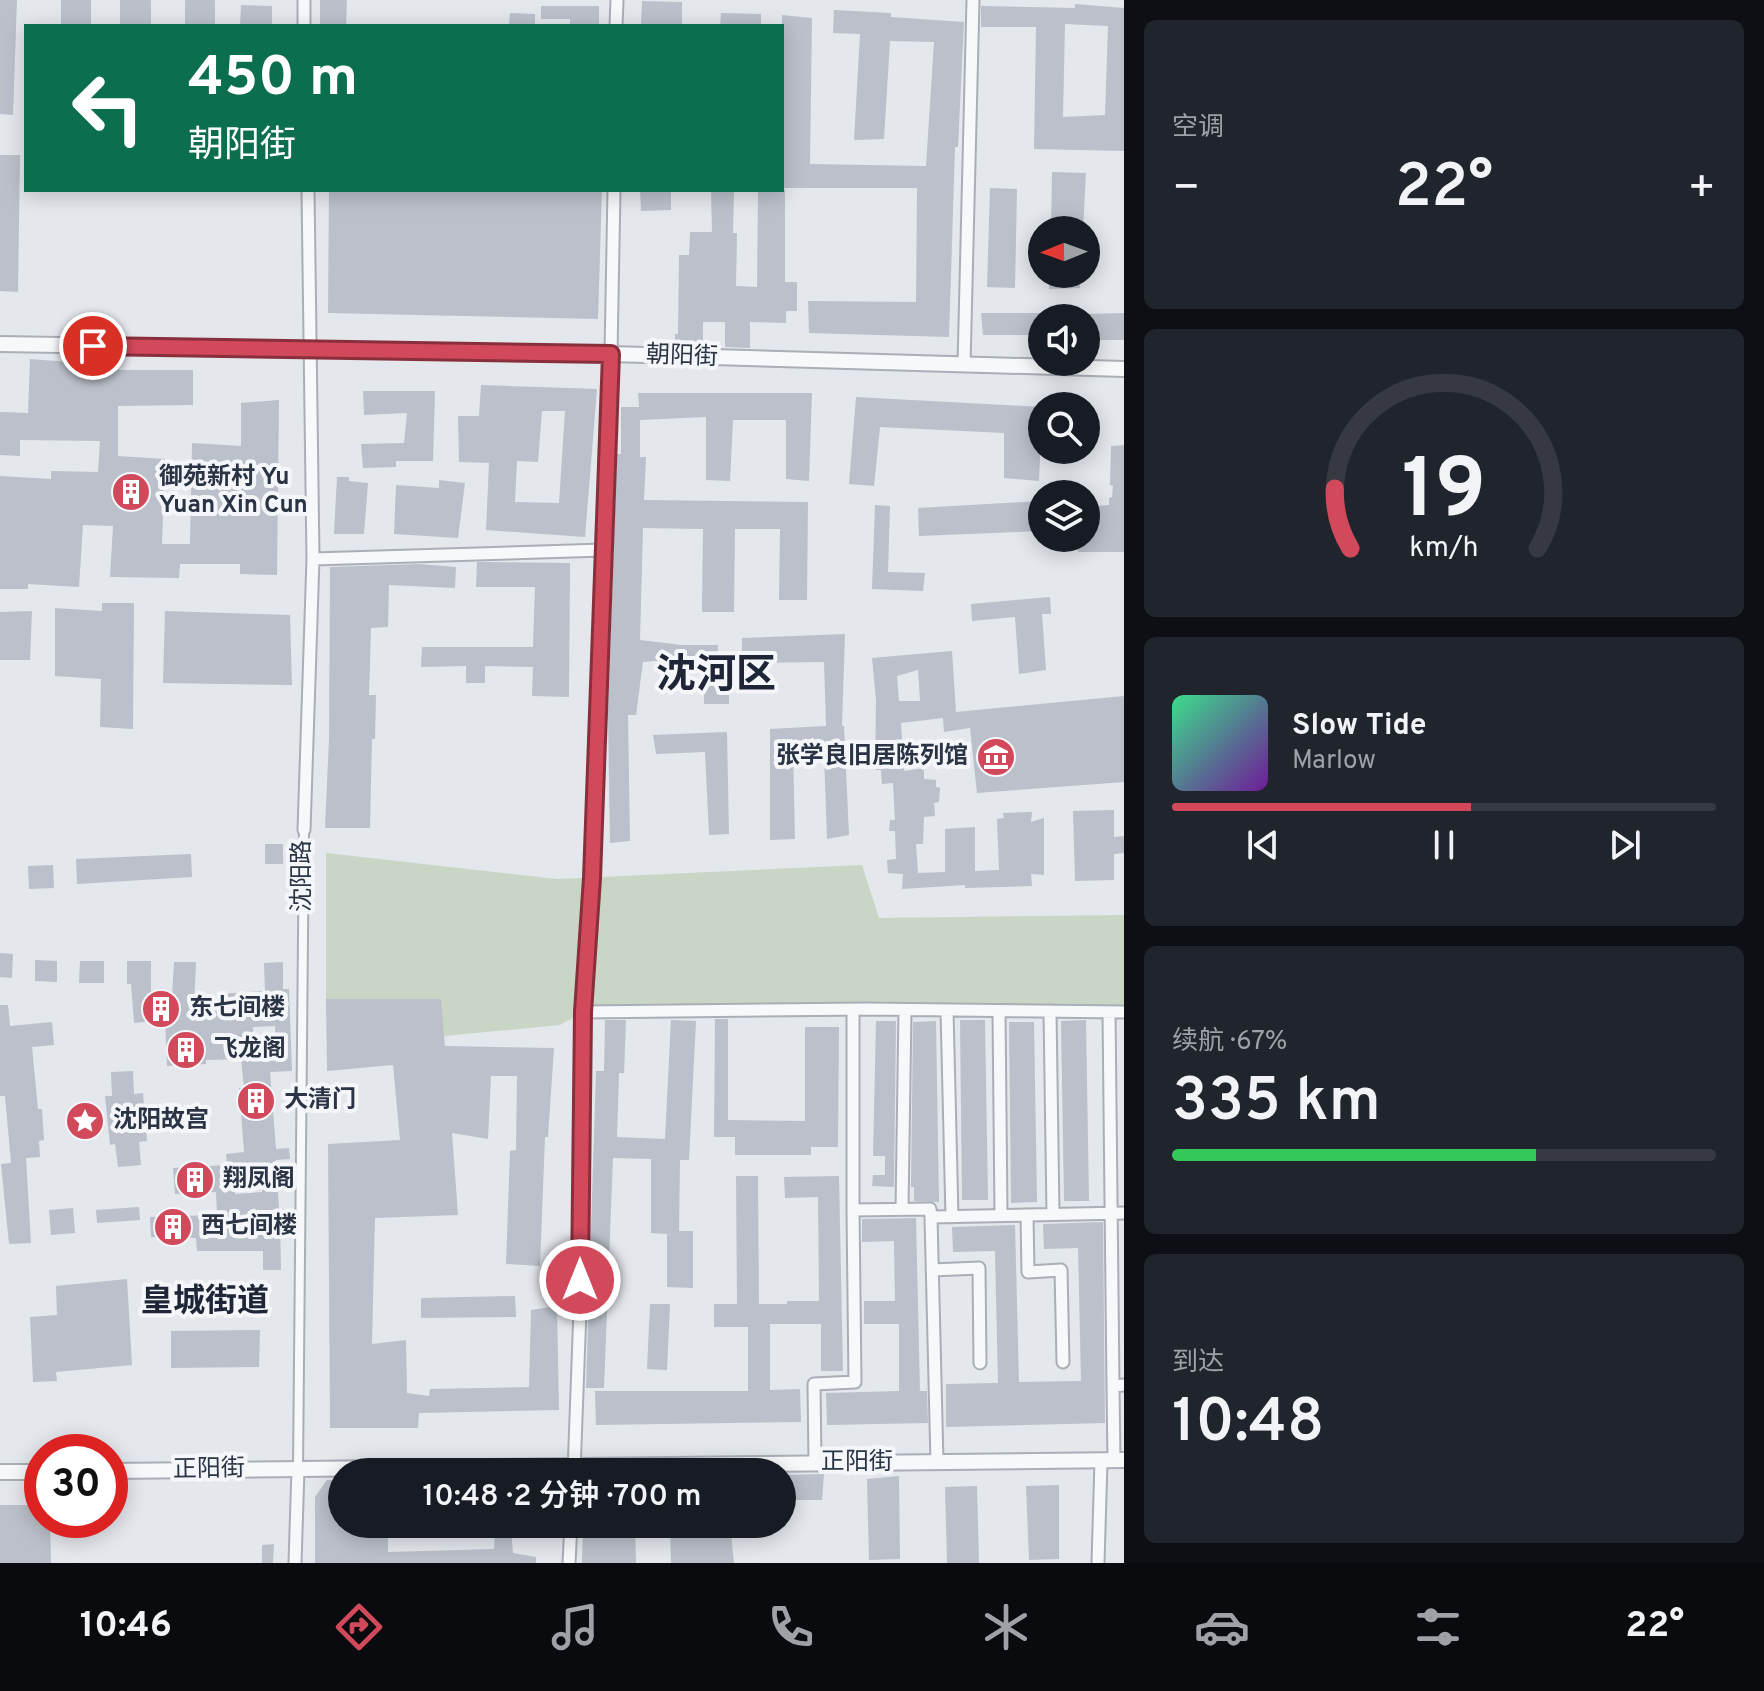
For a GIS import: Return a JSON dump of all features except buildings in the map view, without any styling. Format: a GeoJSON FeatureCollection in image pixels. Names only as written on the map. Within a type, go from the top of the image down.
{"type":"FeatureCollection","features":[{"type":"Feature","properties":{"kind":"street"},"geometry":{"type":"LineString","coordinates":[[304,0],[304,24]]}},
{"type":"Feature","properties":{"kind":"street"},"geometry":{"type":"LineString","coordinates":[[616,24],[617,0]]}},
{"type":"Feature","properties":{"kind":"street"},"geometry":{"type":"LineString","coordinates":[[964,365],[973,0]]}},
{"type":"Feature","properties":{"kind":"street","name":"沈阳路"},"geometry":{"type":"LineString","coordinates":[[295,1563],[304,830],[313,559],[308,192]]}},
{"type":"Feature","properties":{"kind":"street"},"geometry":{"type":"LineString","coordinates":[[574,1458],[580,1310],[583,1012],[592,878],[614,192]]}},
{"type":"Feature","properties":{"kind":"street","name":"朝阳街"},"geometry":{"type":"LineString","coordinates":[[0,344],[611,354],[1124,369]]}},
{"type":"Feature","properties":{"kind":"street"},"geometry":{"type":"LineString","coordinates":[[313,559],[603,550]]}},
{"type":"Feature","properties":{"kind":"street"},"geometry":{"type":"LineString","coordinates":[[815,1463],[814,1384],[855,1382],[853,1010]]}},
{"type":"Feature","properties":{"kind":"street"},"geometry":{"type":"LineString","coordinates":[[902,1209],[905,1010]]}},
{"type":"Feature","properties":{"kind":"street"},"geometry":{"type":"LineString","coordinates":[[947,1010],[952,1217]]}},
{"type":"Feature","properties":{"kind":"street"},"geometry":{"type":"LineString","coordinates":[[999,1011],[1001,1215]]}},
{"type":"Feature","properties":{"kind":"street"},"geometry":{"type":"LineString","coordinates":[[1050,1011],[1053,1214]]}},
{"type":"Feature","properties":{"kind":"street"},"geometry":{"type":"LineString","coordinates":[[583,1012],[1124,1012]]}},
{"type":"Feature","properties":{"kind":"street"},"geometry":{"type":"LineString","coordinates":[[1098,1563],[1113,1461],[1119,1386],[1118,1213],[1109,1012]]}},
{"type":"Feature","properties":{"kind":"street"},"geometry":{"type":"LineString","coordinates":[[853,1210],[930,1209],[937,1462]]}},
{"type":"Feature","properties":{"kind":"street"},"geometry":{"type":"LineString","coordinates":[[931,1217],[1118,1213]]}},
{"type":"Feature","properties":{"kind":"street"},"geometry":{"type":"LineString","coordinates":[[1027,1215],[1028,1272],[1061,1270],[1063,1362]]}},
{"type":"Feature","properties":{"kind":"street"},"geometry":{"type":"LineString","coordinates":[[932,1270],[979,1268],[980,1363]]}},
{"type":"Feature","properties":{"kind":"street","name":"正阳街"},"geometry":{"type":"LineString","coordinates":[[796,1463],[1113,1461]]}},
{"type":"Feature","properties":{"kind":"street","name":"正阳街"},"geometry":{"type":"LineString","coordinates":[[128,1471],[328,1469]]}},
{"type":"Feature","properties":{"kind":"street"},"geometry":{"type":"LineString","coordinates":[[0,1472],[24,1472]]}},
{"type":"Feature","properties":{"kind":"street"},"geometry":{"type":"LineString","coordinates":[[569,1563],[570,1538]]}},
{"type":"Feature","properties":{"kind":"green space"},"geometry":{"type":"Polygon","coordinates":[[[326,853],[557,879],[862,865],[879,918],[1124,915],[1124,1012],[583,1012],[560,1025],[444,1036],[440,999],[326,999],[326,853]]]}},
{"type":"Feature","properties":{"kind":"place","name":"御苑新村 Yu Yuan Xin Cun"},"geometry":{"type":"Point","coordinates":[131,492]}},
{"type":"Feature","properties":{"kind":"place","name":"张学良旧居陈列馆"},"geometry":{"type":"Point","coordinates":[996,757]}},
{"type":"Feature","properties":{"kind":"place","name":"东七间楼"},"geometry":{"type":"Point","coordinates":[161,1009]}},
{"type":"Feature","properties":{"kind":"place","name":"飞龙阁"},"geometry":{"type":"Point","coordinates":[186,1050]}},
{"type":"Feature","properties":{"kind":"place","name":"大清门"},"geometry":{"type":"Point","coordinates":[256,1101]}},
{"type":"Feature","properties":{"kind":"place","name":"沈阳故宫"},"geometry":{"type":"Point","coordinates":[85,1121]}},
{"type":"Feature","properties":{"kind":"place","name":"翔凤阁"},"geometry":{"type":"Point","coordinates":[195,1180]}},
{"type":"Feature","properties":{"kind":"place","name":"西七间楼"},"geometry":{"type":"Point","coordinates":[173,1227]}},
{"type":"Feature","properties":{"kind":"district","name":"沈河区"},"geometry":{"type":"Point","coordinates":[716,677]}},
{"type":"Feature","properties":{"kind":"district","name":"皇城街道"},"geometry":{"type":"Point","coordinates":[205,1303]}},
{"type":"Feature","properties":{"kind":"route"},"geometry":{"type":"LineString","coordinates":[[93,346],[611,354],[592,878],[583,1012],[580,1280]]}}]}
